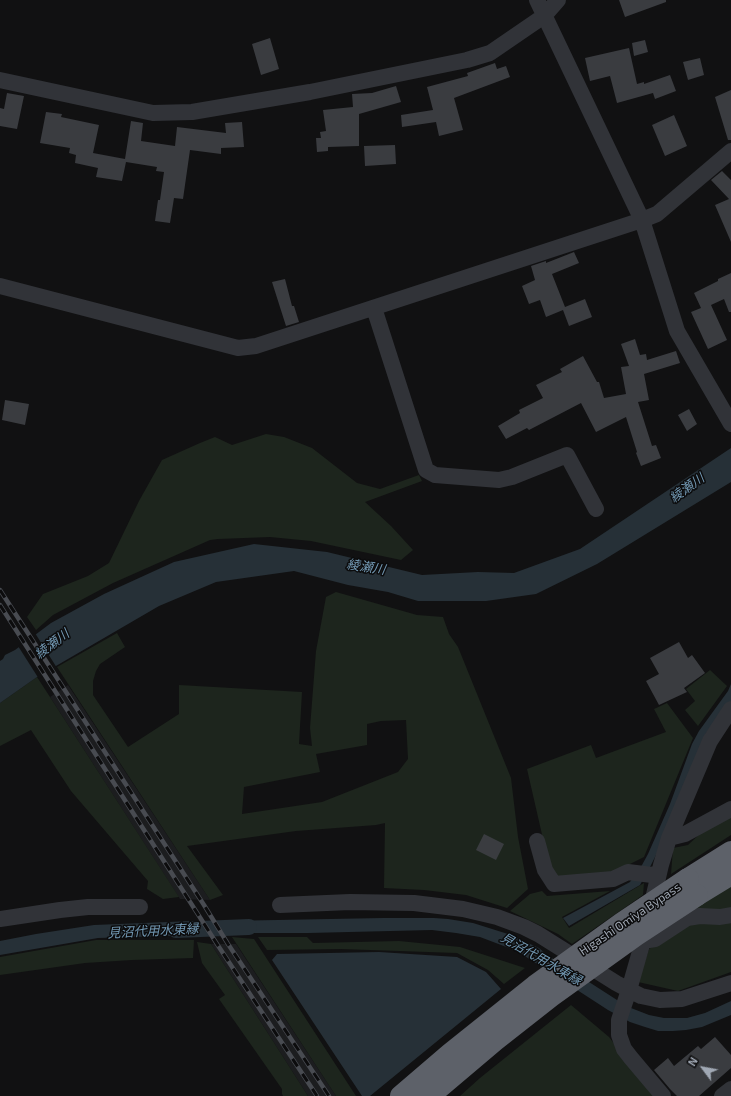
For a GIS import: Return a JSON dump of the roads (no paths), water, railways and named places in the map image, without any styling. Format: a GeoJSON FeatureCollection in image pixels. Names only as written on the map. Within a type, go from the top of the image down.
{"type":"FeatureCollection","features":[{"type":"Feature","properties":{"kind":"highway","name":"Higashi Omiya Bypass"},"geometry":{"type":"LineString","coordinates":[[430,1096],[495,1040],[551,996],[636,934],[693,887],[731,852]]}},
{"type":"Feature","properties":{"kind":"highway","name":"Higashi Omiya Bypass"},"geometry":{"type":"LineString","coordinates":[[401,1096],[450,1054],[535,986],[621,924],[693,887],[731,874]]}},
{"type":"Feature","properties":{"kind":"street"},"geometry":{"type":"LineString","coordinates":[[536,0],[642,220],[677,331],[731,424]]}},
{"type":"Feature","properties":{"kind":"street"},"geometry":{"type":"LineString","coordinates":[[0,80],[153,113],[192,112],[310,92],[467,60],[490,53],[544,16],[558,0]]}},
{"type":"Feature","properties":{"kind":"street"},"geometry":{"type":"LineString","coordinates":[[0,286],[238,348],[256,346],[657,214],[731,151]]}},
{"type":"Feature","properties":{"kind":"street"},"geometry":{"type":"LineString","coordinates":[[374,308],[426,470],[434,474],[499,480],[512,477],[566,455],[596,508]]}},
{"type":"Feature","properties":{"kind":"street"},"geometry":{"type":"LineString","coordinates":[[663,1096],[624,1049],[619,1035],[619,1020],[643,941],[656,874],[669,838],[710,741],[731,709]]}},
{"type":"Feature","properties":{"kind":"street"},"geometry":{"type":"LineString","coordinates":[[669,838],[685,834],[731,809]]}},
{"type":"Feature","properties":{"kind":"street"},"geometry":{"type":"LineString","coordinates":[[537,841],[545,870],[554,884],[613,879],[628,872],[656,874]]}},
{"type":"Feature","properties":{"kind":"street"},"geometry":{"type":"LineString","coordinates":[[280,906],[350,902],[414,903],[463,909],[497,917],[538,934],[616,984],[627,994],[660,1000],[682,999],[731,983]]}},
{"type":"Feature","properties":{"kind":"street"},"geometry":{"type":"LineString","coordinates":[[0,919],[88,907],[140,907]]}},
{"type":"Feature","properties":{"kind":"street"},"geometry":{"type":"LineString","coordinates":[[643,941],[655,939],[687,918],[700,916],[720,917],[731,915]]}},
{"type":"Feature","properties":{"kind":"street"},"geometry":{"type":"LineString","coordinates":[[722,1096],[731,1089]]}},
{"type":"Feature","properties":{"kind":"water","name":"綾瀬川"},"geometry":{"type":"Polygon","coordinates":[[[731,448],[731,482],[597,564],[536,594],[486,601],[418,601],[388,592],[348,585],[294,571],[216,582],[159,606],[37,677],[0,703],[0,661],[5,655],[15,650],[51,623],[104,594],[174,562],[254,544],[327,552],[422,575],[478,572],[514,573],[580,549],[731,448]]]}},
{"type":"Feature","properties":{"kind":"water"},"geometry":{"type":"Polygon","coordinates":[[[731,684],[731,701],[706,733],[657,853],[640,885],[569,926],[563,918],[630,882],[642,865],[670,804],[692,744],[699,731],[728,691],[731,684]]]}},
{"type":"Feature","properties":{"kind":"water"},"geometry":{"type":"Polygon","coordinates":[[[383,918],[448,919],[473,923],[508,934],[539,948],[547,955],[617,1000],[631,1008],[649,1015],[664,1018],[687,1018],[705,1013],[731,1001],[731,1015],[702,1027],[686,1030],[658,1031],[645,1027],[630,1022],[608,1010],[517,951],[480,937],[432,930],[232,933],[224,921],[383,918]]]}},
{"type":"Feature","properties":{"kind":"water"},"geometry":{"type":"Polygon","coordinates":[[[193,921],[202,935],[98,938],[0,955],[0,941],[36,934],[94,925],[193,921]]]}},
{"type":"Feature","properties":{"kind":"water"},"geometry":{"type":"Polygon","coordinates":[[[379,952],[457,957],[486,972],[501,989],[370,1096],[362,1096],[272,960],[277,954],[379,952]]]}},
{"type":"Feature","properties":{"kind":"waterway","name":"見沼代用水東縁"},"geometry":{"type":"LineString","coordinates":[[176,930],[249,927]]}},
{"type":"Feature","properties":{"kind":"railway"},"geometry":{"type":"LineString","coordinates":[[0,590],[228,944],[329,1096]]}},
{"type":"Feature","properties":{"kind":"railway"},"geometry":{"type":"LineString","coordinates":[[0,605],[217,944],[317,1096]]}}]}
